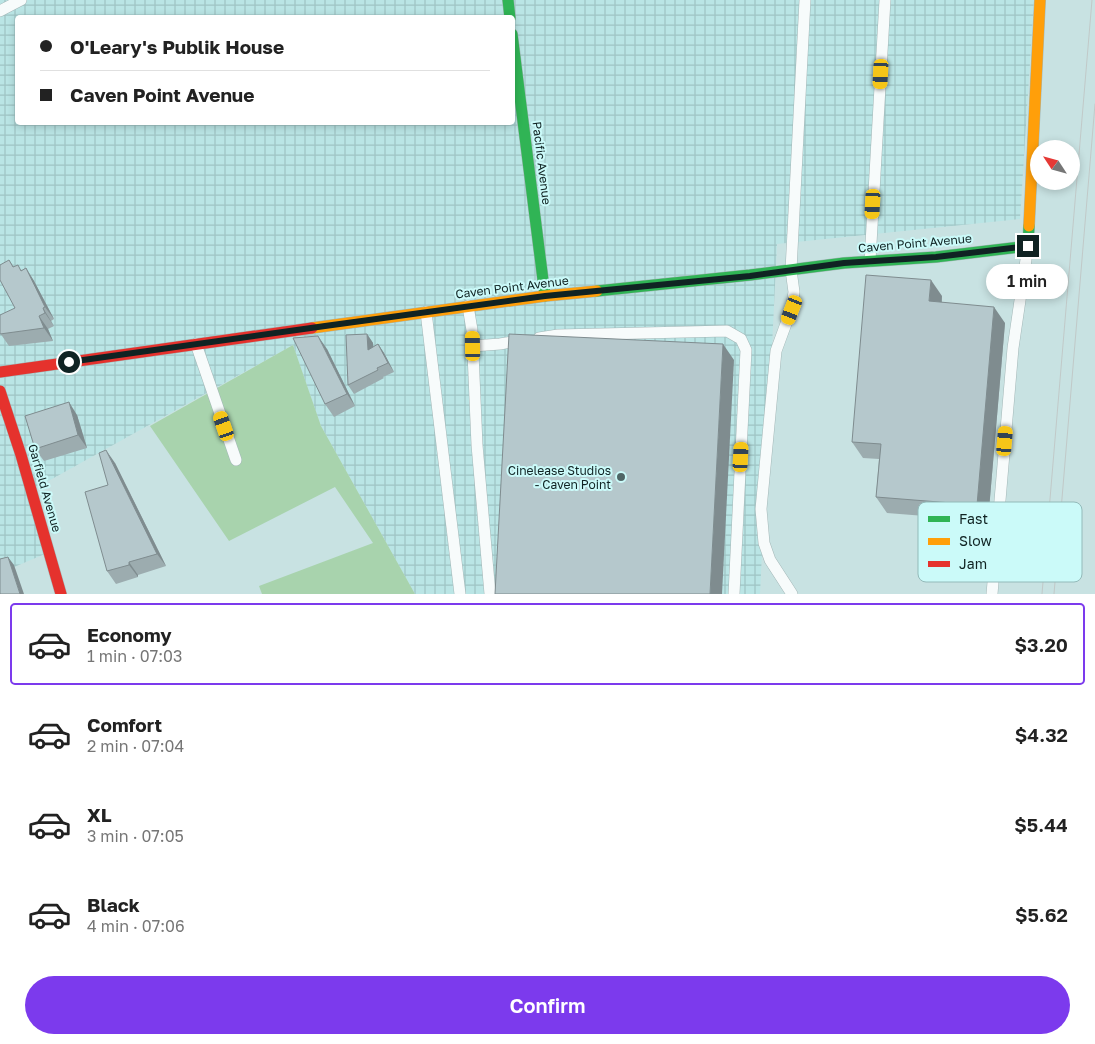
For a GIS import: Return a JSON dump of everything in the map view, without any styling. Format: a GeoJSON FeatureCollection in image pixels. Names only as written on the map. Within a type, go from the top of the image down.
{"type":"FeatureCollection","features":[{"type":"Feature","properties":{"kind":"street"},"geometry":{"type":"LineString","coordinates":[[508,0],[510,15]]}},
{"type":"Feature","properties":{"kind":"street"},"geometry":{"type":"LineString","coordinates":[[1028,246],[1040,0]]}},
{"type":"Feature","properties":{"kind":"street","name":"Pacific Avenue"},"geometry":{"type":"LineString","coordinates":[[515,58],[545,296]]}},
{"type":"Feature","properties":{"kind":"street","name":"Caven Point Avenue"},"geometry":{"type":"LineString","coordinates":[[0,372],[545,296],[750,276],[844,263],[936,257],[1028,246]]}},
{"type":"Feature","properties":{"kind":"street","name":"Garfield Avenue"},"geometry":{"type":"LineString","coordinates":[[0,391],[62,594]]}},
{"type":"Feature","properties":{"kind":"lane"},"geometry":{"type":"LineString","coordinates":[[0,11],[21,0]]}},
{"type":"Feature","properties":{"kind":"lane"},"geometry":{"type":"LineString","coordinates":[[792,594],[770,560],[764,543],[761,509],[776,351],[792,310],[794,292],[791,270],[805,0]]}},
{"type":"Feature","properties":{"kind":"lane"},"geometry":{"type":"LineString","coordinates":[[870,261],[885,0]]}},
{"type":"Feature","properties":{"kind":"lane"},"geometry":{"type":"LineString","coordinates":[[1000,502],[1013,348],[1028,246]]}},
{"type":"Feature","properties":{"kind":"lane"},"geometry":{"type":"LineString","coordinates":[[468,306],[472,330],[477,445],[490,594]]}},
{"type":"Feature","properties":{"kind":"lane"},"geometry":{"type":"LineString","coordinates":[[426,312],[460,594]]}},
{"type":"Feature","properties":{"kind":"lane"},"geometry":{"type":"LineString","coordinates":[[473,346],[558,335],[727,331],[741,339],[746,350],[734,594]]}},
{"type":"Feature","properties":{"kind":"lane"},"geometry":{"type":"LineString","coordinates":[[196,344],[236,460]]}},
{"type":"Feature","properties":{"kind":"shaded area"},"geometry":{"type":"Polygon","coordinates":[[[0,0],[1034,0],[1020,219],[777,244],[760,594],[415,594],[321,426],[293,345],[34,489],[52,551],[0,573],[0,0]]]}},
{"type":"Feature","properties":{"kind":"green space"},"geometry":{"type":"Polygon","coordinates":[[[293,345],[321,426],[415,594],[262,594],[259,586],[373,543],[335,487],[229,541],[150,426],[293,345]]]}},
{"type":"Feature","properties":{"kind":"building"},"geometry":{"type":"Polygon","coordinates":[[[9,260],[13,267],[18,265],[21,271],[26,268],[45,307],[43,308],[45,313],[39,316],[44,328],[0,334],[0,315],[15,308],[0,280],[0,265],[9,260]]]}},
{"type":"Feature","properties":{"kind":"building"},"geometry":{"type":"Polygon","coordinates":[[[866,275],[931,280],[929,301],[994,307],[977,502],[939,502],[876,497],[881,444],[852,442],[866,275]]]}},
{"type":"Feature","properties":{"kind":"building"},"geometry":{"type":"Polygon","coordinates":[[[367,334],[368,350],[378,344],[388,363],[348,385],[346,335],[367,334]]]}},
{"type":"Feature","properties":{"kind":"building","name":"Cinelease Studios - Caven Point"},"geometry":{"type":"Polygon","coordinates":[[[509,334],[723,344],[710,594],[495,594],[509,334]]]}},
{"type":"Feature","properties":{"kind":"building"},"geometry":{"type":"Polygon","coordinates":[[[318,336],[347,394],[325,404],[293,338],[318,336]]]}},
{"type":"Feature","properties":{"kind":"building"},"geometry":{"type":"Polygon","coordinates":[[[69,402],[78,435],[35,449],[25,416],[69,402]]]}},
{"type":"Feature","properties":{"kind":"building"},"geometry":{"type":"Polygon","coordinates":[[[106,450],[157,554],[107,571],[85,492],[108,485],[99,453],[106,450]]]}},
{"type":"Feature","properties":{"kind":"building"},"geometry":{"type":"Polygon","coordinates":[[[8,557],[20,594],[0,594],[0,559],[8,557]]]}},
{"type":"Feature","properties":{"kind":"tram line"},"geometry":{"type":"LineString","coordinates":[[1050,502],[1092,0]]}},
{"type":"Feature","properties":{"kind":"tram line"},"geometry":{"type":"LineString","coordinates":[[1062,502],[1095,104]]}},
{"type":"Feature","properties":{"kind":"tram line"},"geometry":{"type":"LineString","coordinates":[[1042,594],[1043,582]]}},
{"type":"Feature","properties":{"kind":"tram line"},"geometry":{"type":"LineString","coordinates":[[1054,594],[1055,582]]}},
{"type":"Feature","properties":{"kind":"traffic: fast"},"geometry":{"type":"LineString","coordinates":[[508,0],[510,15]]}},
{"type":"Feature","properties":{"kind":"traffic: fast"},"geometry":{"type":"LineString","coordinates":[[515,58],[545,296]]}},
{"type":"Feature","properties":{"kind":"traffic: fast"},"geometry":{"type":"LineString","coordinates":[[597,291],[844,263],[936,257],[1028,246],[1029,226]]}},
{"type":"Feature","properties":{"kind":"traffic: slow"},"geometry":{"type":"LineString","coordinates":[[1029,226],[1040,0]]}},
{"type":"Feature","properties":{"kind":"traffic: slow"},"geometry":{"type":"LineString","coordinates":[[312,328],[545,296],[597,291]]}},
{"type":"Feature","properties":{"kind":"traffic: jam"},"geometry":{"type":"LineString","coordinates":[[0,372],[312,328]]}},
{"type":"Feature","properties":{"kind":"traffic: jam"},"geometry":{"type":"LineString","coordinates":[[0,391],[21,455],[61,594]]}},
{"type":"Feature","properties":{"kind":"place","name":"Cinelease Studios - Caven Point"},"geometry":{"type":"Point","coordinates":[621,477]}},
{"type":"Feature","properties":{"kind":"route"},"geometry":{"type":"LineString","coordinates":[[69,362],[545,296],[750,276],[844,263],[936,257],[1028,246]]}}]}
